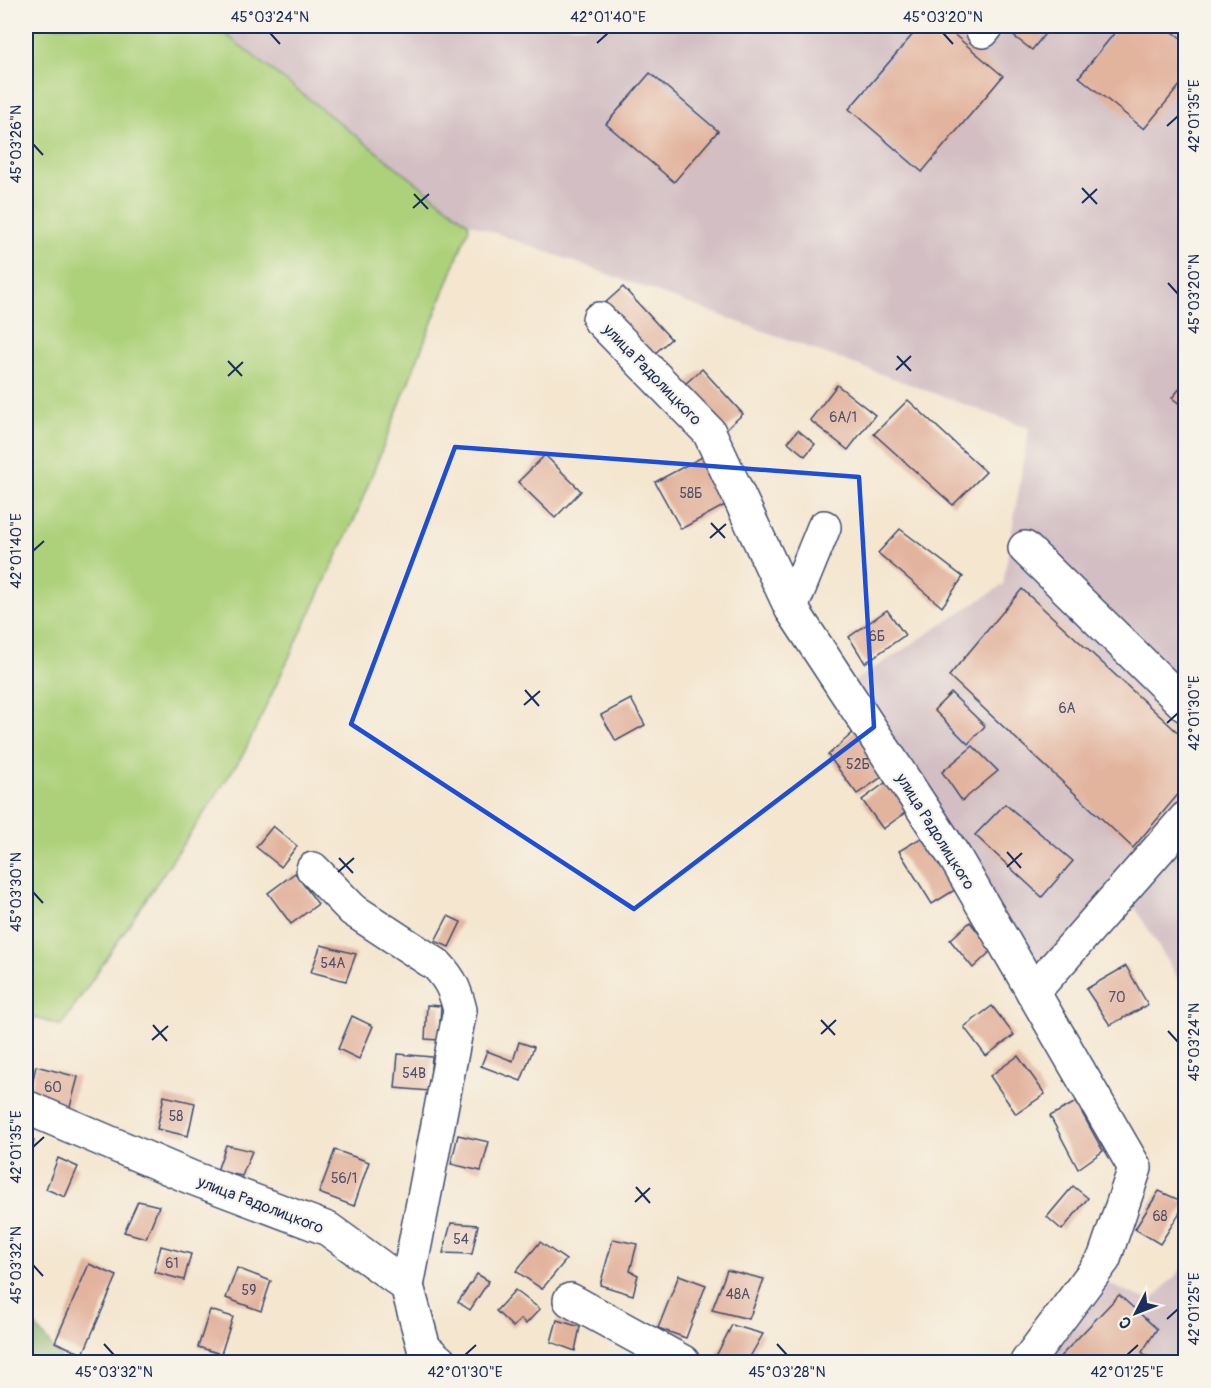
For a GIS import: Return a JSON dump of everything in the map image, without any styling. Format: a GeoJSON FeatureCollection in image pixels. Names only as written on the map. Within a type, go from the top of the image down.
{"type":"FeatureCollection","features":[{"type":"Feature","properties":{"kind":"street","name":"улица Радолицкого"},"geometry":{"type":"LineString","coordinates":[[599,319],[708,432],[791,608],[956,859],[1136,1168],[1104,1259],[1027,1362]]}},
{"type":"Feature","properties":{"kind":"street"},"geometry":{"type":"LineString","coordinates":[[791,608],[824,527]]}},
{"type":"Feature","properties":{"kind":"street"},"geometry":{"type":"LineString","coordinates":[[1025,548],[1185,706]]}},
{"type":"Feature","properties":{"kind":"street"},"geometry":{"type":"LineString","coordinates":[[1033,992],[1185,818]]}},
{"type":"Feature","properties":{"kind":"street"},"geometry":{"type":"LineString","coordinates":[[313,869],[353,910],[437,965],[448,976],[456,994],[460,1010],[407,1286],[424,1347],[440,1362]]}},
{"type":"Feature","properties":{"kind":"street","name":"улица Радолицкого"},"geometry":{"type":"LineString","coordinates":[[26,1107],[190,1178],[328,1229],[407,1286]]}},
{"type":"Feature","properties":{"kind":"street"},"geometry":{"type":"LineString","coordinates":[[570,1300],[683,1362]]}},
{"type":"Feature","properties":{"kind":"highlighted area"},"geometry":{"type":"Polygon","coordinates":[[[455,447],[859,477],[874,727],[634,909],[351,724],[455,447]]]}},
{"type":"Feature","properties":{"kind":"shaded area"},"geometry":{"type":"Polygon","coordinates":[[[215,26],[1185,26],[1185,990],[1120,883],[1034,982],[848,685],[1003,585],[1029,428],[468,223],[215,26]]]}},
{"type":"Feature","properties":{"kind":"shaded area"},"geometry":{"type":"Polygon","coordinates":[[[1185,1266],[1185,1362],[1038,1362],[1100,1281],[1151,1301],[1185,1266]]]}},
{"type":"Feature","properties":{"kind":"green space"},"geometry":{"type":"Polygon","coordinates":[[[26,26],[215,26],[468,223],[469,228],[355,518],[243,755],[61,1026],[26,1015],[26,26]]]}},
{"type":"Feature","properties":{"kind":"green space"},"geometry":{"type":"Polygon","coordinates":[[[26,1314],[64,1362],[26,1362],[26,1314]]]}},
{"type":"Feature","properties":{"kind":"building"},"geometry":{"type":"Polygon","coordinates":[[[920,26],[944,26],[1003,76],[922,172],[849,109],[920,26]]]}},
{"type":"Feature","properties":{"kind":"building"},"geometry":{"type":"Polygon","coordinates":[[[1020,26],[1051,26],[1032,50],[1012,35],[1020,26]]]}},
{"type":"Feature","properties":{"kind":"building"},"geometry":{"type":"Polygon","coordinates":[[[1120,26],[1165,26],[1186,42],[1186,78],[1144,129],[1079,77],[1120,26]]]}},
{"type":"Feature","properties":{"kind":"building"},"geometry":{"type":"Polygon","coordinates":[[[650,73],[718,131],[674,182],[606,124],[650,73]]]}},
{"type":"Feature","properties":{"kind":"building"},"geometry":{"type":"Polygon","coordinates":[[[623,287],[671,339],[653,355],[605,303],[623,287]]]}},
{"type":"Feature","properties":{"kind":"building"},"geometry":{"type":"Polygon","coordinates":[[[702,369],[743,414],[726,429],[685,384],[702,369]]]}},
{"type":"Feature","properties":{"kind":"building"},"geometry":{"type":"Polygon","coordinates":[[[1186,381],[1186,409],[1172,398],[1186,381]]]}},
{"type":"Feature","properties":{"kind":"building"},"geometry":{"type":"Polygon","coordinates":[[[837,385],[875,415],[848,450],[810,420],[837,385]]]}},
{"type":"Feature","properties":{"kind":"building"},"geometry":{"type":"Polygon","coordinates":[[[908,400],[986,472],[953,505],[874,434],[908,400]]]}},
{"type":"Feature","properties":{"kind":"building"},"geometry":{"type":"Polygon","coordinates":[[[798,430],[815,444],[805,456],[788,442],[798,430]]]}},
{"type":"Feature","properties":{"kind":"building"},"geometry":{"type":"Polygon","coordinates":[[[545,455],[581,491],[555,518],[518,482],[545,455]]]}},
{"type":"Feature","properties":{"kind":"building"},"geometry":{"type":"Polygon","coordinates":[[[702,457],[727,504],[681,529],[655,482],[702,457]]]}},
{"type":"Feature","properties":{"kind":"building"},"geometry":{"type":"Polygon","coordinates":[[[900,529],[963,577],[942,607],[878,553],[900,529]]]}},
{"type":"Feature","properties":{"kind":"building"},"geometry":{"type":"Polygon","coordinates":[[[1022,589],[1186,740],[1186,785],[1133,848],[949,676],[1022,589]]]}},
{"type":"Feature","properties":{"kind":"building"},"geometry":{"type":"Polygon","coordinates":[[[887,610],[905,635],[865,663],[849,637],[887,610]]]}},
{"type":"Feature","properties":{"kind":"building"},"geometry":{"type":"Polygon","coordinates":[[[951,693],[985,726],[968,744],[934,710],[951,693]]]}},
{"type":"Feature","properties":{"kind":"building"},"geometry":{"type":"Polygon","coordinates":[[[631,699],[645,725],[616,741],[601,715],[631,699]]]}},
{"type":"Feature","properties":{"kind":"building"},"geometry":{"type":"Polygon","coordinates":[[[856,730],[889,772],[857,794],[828,755],[856,730]]]}},
{"type":"Feature","properties":{"kind":"building"},"geometry":{"type":"Polygon","coordinates":[[[973,746],[998,771],[962,801],[942,772],[973,746]]]}},
{"type":"Feature","properties":{"kind":"building"},"geometry":{"type":"Polygon","coordinates":[[[889,780],[910,809],[883,829],[862,800],[889,780]]]}},
{"type":"Feature","properties":{"kind":"building"},"geometry":{"type":"Polygon","coordinates":[[[1005,804],[1073,861],[1042,897],[975,835],[1005,804]]]}},
{"type":"Feature","properties":{"kind":"building"},"geometry":{"type":"Polygon","coordinates":[[[273,826],[297,846],[281,867],[256,847],[273,826]]]}},
{"type":"Feature","properties":{"kind":"building"},"geometry":{"type":"Polygon","coordinates":[[[926,835],[958,888],[932,904],[899,851],[926,835]]]}},
{"type":"Feature","properties":{"kind":"building"},"geometry":{"type":"Polygon","coordinates":[[[295,873],[318,904],[291,924],[268,893],[295,873]]]}},
{"type":"Feature","properties":{"kind":"building"},"geometry":{"type":"Polygon","coordinates":[[[448,916],[461,922],[449,947],[435,941],[448,916]]]}},
{"type":"Feature","properties":{"kind":"building"},"geometry":{"type":"Polygon","coordinates":[[[970,922],[992,950],[973,968],[950,940],[970,922]]]}},
{"type":"Feature","properties":{"kind":"building"},"geometry":{"type":"Polygon","coordinates":[[[321,945],[356,954],[346,981],[311,972],[321,945]]]}},
{"type":"Feature","properties":{"kind":"building"},"geometry":{"type":"Polygon","coordinates":[[[1126,966],[1148,1005],[1110,1025],[1086,989],[1126,966]]]}},
{"type":"Feature","properties":{"kind":"building"},"geometry":{"type":"Polygon","coordinates":[[[427,1005],[441,1006],[439,1040],[425,1039],[427,1005]]]}},
{"type":"Feature","properties":{"kind":"building"},"geometry":{"type":"Polygon","coordinates":[[[992,1006],[1014,1035],[986,1056],[964,1027],[992,1006]]]}},
{"type":"Feature","properties":{"kind":"building"},"geometry":{"type":"Polygon","coordinates":[[[352,1016],[373,1026],[359,1059],[338,1049],[352,1016]]]}},
{"type":"Feature","properties":{"kind":"building"},"geometry":{"type":"Polygon","coordinates":[[[519,1042],[534,1047],[521,1081],[481,1066],[487,1051],[513,1061],[519,1042]]]}},
{"type":"Feature","properties":{"kind":"building"},"geometry":{"type":"Polygon","coordinates":[[[398,1054],[432,1057],[429,1091],[395,1088],[398,1054]]]}},
{"type":"Feature","properties":{"kind":"building"},"geometry":{"type":"Polygon","coordinates":[[[1018,1056],[1045,1094],[1016,1114],[990,1076],[1018,1056]]]}},
{"type":"Feature","properties":{"kind":"building"},"geometry":{"type":"Polygon","coordinates":[[[36,1066],[78,1077],[70,1107],[29,1097],[36,1066]]]}},
{"type":"Feature","properties":{"kind":"building"},"geometry":{"type":"Polygon","coordinates":[[[164,1096],[195,1103],[188,1136],[157,1129],[164,1096]]]}},
{"type":"Feature","properties":{"kind":"building"},"geometry":{"type":"Polygon","coordinates":[[[1076,1102],[1103,1151],[1078,1169],[1050,1116],[1076,1102]]]}},
{"type":"Feature","properties":{"kind":"building"},"geometry":{"type":"Polygon","coordinates":[[[458,1135],[489,1142],[481,1171],[451,1164],[458,1135]]]}},
{"type":"Feature","properties":{"kind":"building"},"geometry":{"type":"Polygon","coordinates":[[[26,1138],[34,1140],[26,1169],[26,1138]]]}},
{"type":"Feature","properties":{"kind":"building"},"geometry":{"type":"Polygon","coordinates":[[[226,1145],[252,1151],[242,1176],[217,1171],[226,1145]]]}},
{"type":"Feature","properties":{"kind":"building"},"geometry":{"type":"Polygon","coordinates":[[[335,1150],[369,1162],[354,1206],[319,1193],[335,1150]]]}},
{"type":"Feature","properties":{"kind":"building"},"geometry":{"type":"Polygon","coordinates":[[[58,1158],[78,1167],[65,1197],[46,1189],[58,1158]]]}},
{"type":"Feature","properties":{"kind":"building"},"geometry":{"type":"Polygon","coordinates":[[[1073,1186],[1088,1198],[1062,1230],[1047,1217],[1073,1186]]]}},
{"type":"Feature","properties":{"kind":"building"},"geometry":{"type":"Polygon","coordinates":[[[1159,1191],[1186,1203],[1160,1244],[1135,1229],[1159,1191]]]}},
{"type":"Feature","properties":{"kind":"building"},"geometry":{"type":"Polygon","coordinates":[[[138,1201],[159,1206],[146,1238],[124,1232],[138,1201]]]}},
{"type":"Feature","properties":{"kind":"building"},"geometry":{"type":"Polygon","coordinates":[[[451,1223],[478,1225],[472,1254],[443,1253],[451,1223]]]}},
{"type":"Feature","properties":{"kind":"building"},"geometry":{"type":"Polygon","coordinates":[[[613,1239],[637,1244],[630,1271],[638,1275],[633,1295],[600,1285],[613,1239]]]}},
{"type":"Feature","properties":{"kind":"building"},"geometry":{"type":"Polygon","coordinates":[[[540,1242],[566,1260],[542,1289],[516,1271],[540,1242]]]}},
{"type":"Feature","properties":{"kind":"building"},"geometry":{"type":"Polygon","coordinates":[[[161,1246],[191,1254],[184,1280],[154,1272],[161,1246]]]}},
{"type":"Feature","properties":{"kind":"building"},"geometry":{"type":"Polygon","coordinates":[[[89,1264],[117,1276],[83,1354],[55,1342],[89,1264]]]}},
{"type":"Feature","properties":{"kind":"building"},"geometry":{"type":"Polygon","coordinates":[[[237,1268],[271,1281],[261,1311],[226,1298],[237,1268]]]}},
{"type":"Feature","properties":{"kind":"building"},"geometry":{"type":"Polygon","coordinates":[[[727,1270],[764,1279],[749,1319],[712,1310],[727,1270]]]}},
{"type":"Feature","properties":{"kind":"building"},"geometry":{"type":"Polygon","coordinates":[[[477,1274],[489,1281],[470,1310],[458,1302],[477,1274]]]}},
{"type":"Feature","properties":{"kind":"building"},"geometry":{"type":"Polygon","coordinates":[[[679,1275],[706,1285],[686,1338],[658,1328],[679,1275]]]}},
{"type":"Feature","properties":{"kind":"building"},"geometry":{"type":"Polygon","coordinates":[[[515,1290],[540,1309],[526,1324],[521,1319],[513,1327],[496,1311],[515,1290]]]}},
{"type":"Feature","properties":{"kind":"building"},"geometry":{"type":"Polygon","coordinates":[[[1119,1295],[1157,1329],[1142,1352],[1153,1362],[1055,1362],[1119,1295]]]}},
{"type":"Feature","properties":{"kind":"building"},"geometry":{"type":"Polygon","coordinates":[[[210,1310],[233,1317],[221,1354],[198,1347],[210,1310]]]}},
{"type":"Feature","properties":{"kind":"building"},"geometry":{"type":"Polygon","coordinates":[[[557,1320],[580,1327],[575,1351],[551,1342],[557,1320]]]}},
{"type":"Feature","properties":{"kind":"building"},"geometry":{"type":"Polygon","coordinates":[[[732,1325],[763,1334],[747,1362],[725,1362],[715,1358],[732,1325]]]}}]}
